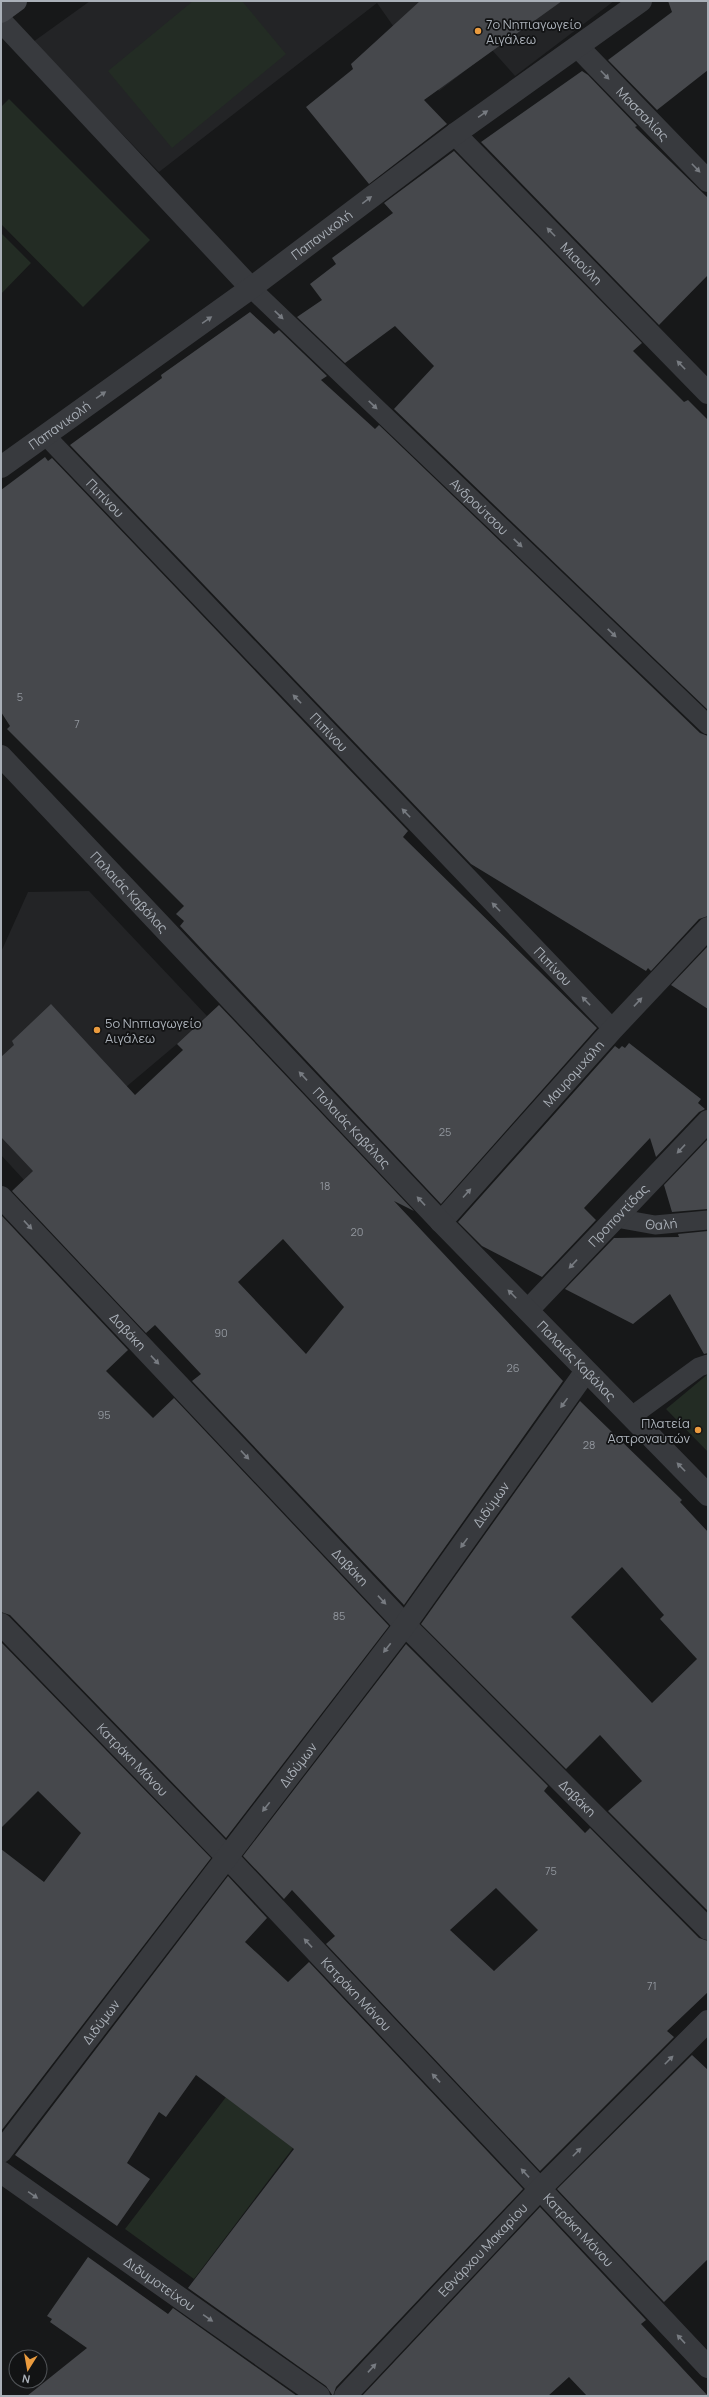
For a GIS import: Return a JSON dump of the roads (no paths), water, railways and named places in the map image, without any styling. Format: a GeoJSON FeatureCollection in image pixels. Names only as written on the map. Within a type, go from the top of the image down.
{"type":"FeatureCollection","features":[{"type":"Feature","properties":{"kind":"main road"},"geometry":{"type":"LineString","coordinates":[[1,12],[16,1]]}},
{"type":"Feature","properties":{"kind":"street","name":"Παπανικολή"},"geometry":{"type":"LineString","coordinates":[[1,467],[45,434],[251,288],[455,134],[641,1]]}},
{"type":"Feature","properties":{"kind":"street"},"geometry":{"type":"LineString","coordinates":[[1,21],[251,288]]}},
{"type":"Feature","properties":{"kind":"street","name":"Μασσαλίας"},"geometry":{"type":"LineString","coordinates":[[578,47],[708,181]]}},
{"type":"Feature","properties":{"kind":"street","name":"Μιαούλη"},"geometry":{"type":"LineString","coordinates":[[455,134],[708,393]]}},
{"type":"Feature","properties":{"kind":"street","name":"Παλαιάς Καβάλας"},"geometry":{"type":"LineString","coordinates":[[1,756],[441,1222],[708,1495]]}},
{"type":"Feature","properties":{"kind":"street","name":"Μαυρομιχάλη"},"geometry":{"type":"LineString","coordinates":[[441,1222],[613,1029],[708,928]]}},
{"type":"Feature","properties":{"kind":"street","name":"Προποντίδας"},"geometry":{"type":"LineString","coordinates":[[528,1310],[708,1121]]}},
{"type":"Feature","properties":{"kind":"street","name":"Δαβάκη"},"geometry":{"type":"LineString","coordinates":[[1,1197],[405,1625],[708,1929]]}},
{"type":"Feature","properties":{"kind":"street","name":"Διδύμων"},"geometry":{"type":"LineString","coordinates":[[1,2152],[405,1625],[586,1371]]}},
{"type":"Feature","properties":{"kind":"street","name":"Κατράκη Μάνου"},"geometry":{"type":"LineString","coordinates":[[1,1624],[227,1857],[708,2367]]}},
{"type":"Feature","properties":{"kind":"street","name":"Εθνάρχου Μακαρίου"},"geometry":{"type":"LineString","coordinates":[[345,2396],[540,2189],[708,2021]]}},
{"type":"Feature","properties":{"kind":"street","name":"Διδυμοτείχου"},"geometry":{"type":"LineString","coordinates":[[1,2172],[319,2396]]}},
{"type":"Feature","properties":{"kind":"lane","name":"Ανδρούτσου"},"geometry":{"type":"LineString","coordinates":[[251,288],[708,725]]}},
{"type":"Feature","properties":{"kind":"lane","name":"Πιπίνου"},"geometry":{"type":"LineString","coordinates":[[45,434],[613,1029]]}},
{"type":"Feature","properties":{"kind":"lane","name":"Θαλή"},"geometry":{"type":"LineString","coordinates":[[616,1218],[655,1226],[708,1220]]}},
{"type":"Feature","properties":{"kind":"lane"},"geometry":{"type":"LineString","coordinates":[[632,1416],[699,1367],[708,1364]]}},
{"type":"Feature","properties":{"kind":"place","name":"7ο Νηπιαγωγείο Αιγάλεω"},"geometry":{"type":"Point","coordinates":[478,31]}},
{"type":"Feature","properties":{"kind":"place","name":"5ο Νηπιαγωγείο Αιγάλεω"},"geometry":{"type":"Point","coordinates":[97,1030]}},
{"type":"Feature","properties":{"kind":"place","name":"Πλατεία Αστροναυτών"},"geometry":{"type":"Point","coordinates":[698,1430]}}]}
